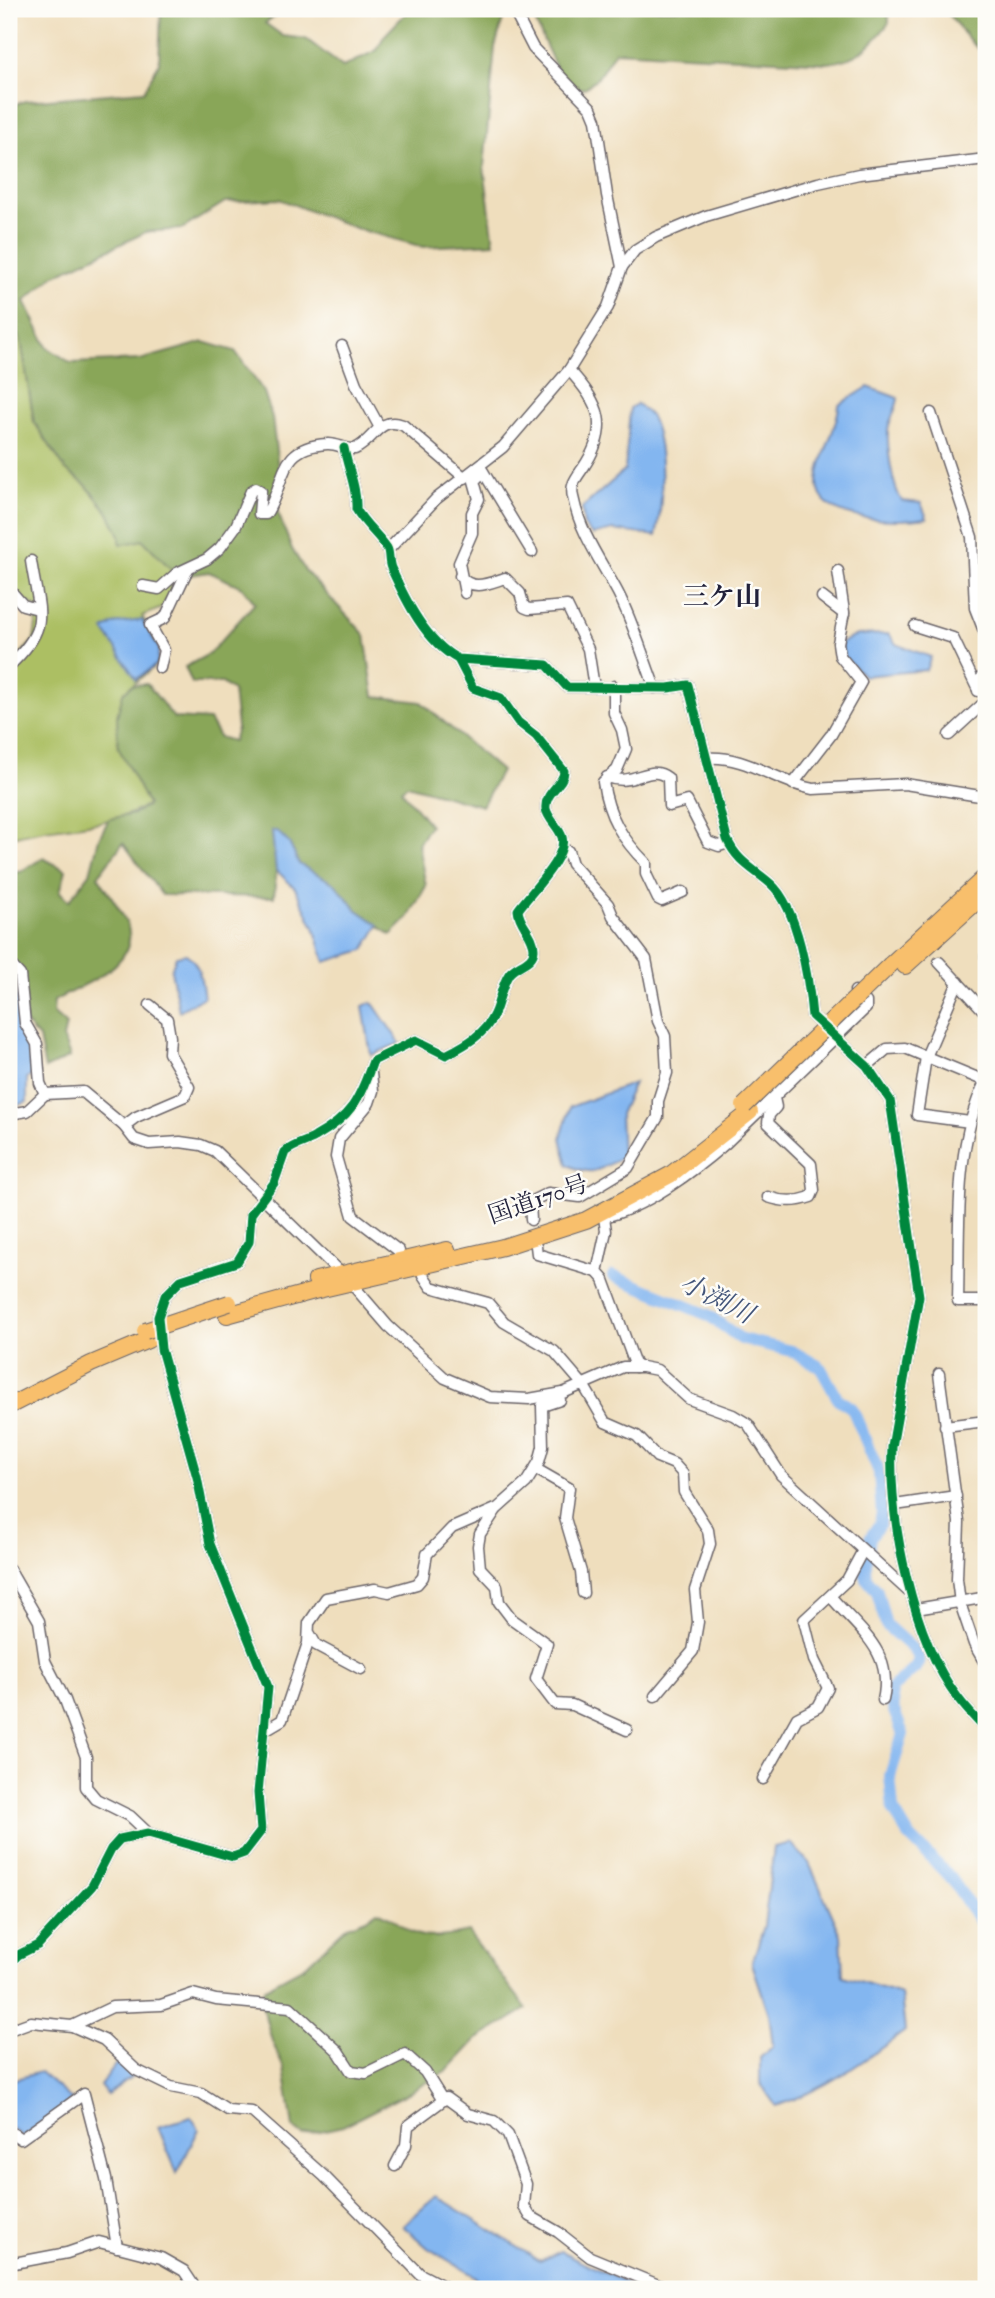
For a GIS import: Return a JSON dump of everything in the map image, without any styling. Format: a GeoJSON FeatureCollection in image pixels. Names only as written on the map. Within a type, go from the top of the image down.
{"type":"FeatureCollection","features":[{"type":"Feature","properties":{"kind":"highway","name":"国道170号"},"geometry":{"type":"LineString","coordinates":[[345,1279],[503,1247],[586,1220],[680,1168],[747,1109],[894,969],[986,874]]}},
{"type":"Feature","properties":{"kind":"highway","name":"国道170号"},"geometry":{"type":"LineString","coordinates":[[894,969],[986,893]]}},
{"type":"Feature","properties":{"kind":"highway","name":"国道170号"},"geometry":{"type":"LineString","coordinates":[[9,1393],[146,1336],[228,1309],[556,1222],[613,1196],[664,1168],[747,1109]]}},
{"type":"Feature","properties":{"kind":"highway","name":"国道170号"},"geometry":{"type":"LineString","coordinates":[[9,1406],[146,1336]]}},
{"type":"Feature","properties":{"kind":"street"},"geometry":{"type":"LineString","coordinates":[[513,9],[533,48],[591,107],[622,267]]}},
{"type":"Feature","properties":{"kind":"street"},"geometry":{"type":"LineString","coordinates":[[465,593],[460,576],[461,554],[472,533],[472,513],[479,499],[474,481],[569,369],[608,307],[622,267],[635,250],[656,237],[741,204],[859,174],[986,159]]}},
{"type":"Feature","properties":{"kind":"street"},"geometry":{"type":"LineString","coordinates":[[342,346],[356,384],[379,426]]}},
{"type":"Feature","properties":{"kind":"street"},"geometry":{"type":"LineString","coordinates":[[569,369],[592,396],[600,430],[597,446],[573,482],[573,496],[581,515],[584,537],[617,592],[655,688]]}},
{"type":"Feature","properties":{"kind":"street"},"geometry":{"type":"LineString","coordinates":[[931,413],[972,537],[975,608],[986,636]]}},
{"type":"Feature","properties":{"kind":"street"},"geometry":{"type":"LineString","coordinates":[[143,586],[159,589],[207,559],[230,537],[251,491],[261,491],[259,514],[266,514],[284,466],[292,456],[324,444],[344,448],[363,445],[379,426],[393,421],[403,425],[465,478]]}},
{"type":"Feature","properties":{"kind":"street"},"geometry":{"type":"LineString","coordinates":[[344,448],[349,472],[357,489],[356,509],[388,550],[389,563],[437,646],[458,659],[547,665],[567,687],[655,688],[688,685],[729,843],[748,869],[781,895],[808,970],[812,1016],[867,1066],[890,1100],[918,1287],[912,1341],[892,1447],[895,1505],[909,1592],[915,1609],[957,1697],[986,1730]]}},
{"type":"Feature","properties":{"kind":"street"},"geometry":{"type":"LineString","coordinates":[[388,550],[436,499],[482,469]]}},
{"type":"Feature","properties":{"kind":"street"},"geometry":{"type":"LineString","coordinates":[[482,469],[532,552]]}},
{"type":"Feature","properties":{"kind":"street"},"geometry":{"type":"LineString","coordinates":[[9,666],[34,640],[39,626],[31,561]]}},
{"type":"Feature","properties":{"kind":"street"},"geometry":{"type":"LineString","coordinates":[[160,668],[164,650],[150,625],[165,618],[188,569]]}},
{"type":"Feature","properties":{"kind":"street"},"geometry":{"type":"LineString","coordinates":[[793,784],[831,735],[861,682],[840,656],[838,643],[844,614],[838,571]]}},
{"type":"Feature","properties":{"kind":"street"},"geometry":{"type":"LineString","coordinates":[[460,576],[464,582],[478,586],[505,578],[520,593],[524,607],[530,609],[567,606],[588,649],[594,687]]}},
{"type":"Feature","properties":{"kind":"street"},"geometry":{"type":"LineString","coordinates":[[9,589],[23,605],[38,609]]}},
{"type":"Feature","properties":{"kind":"street"},"geometry":{"type":"LineString","coordinates":[[822,597],[844,614]]}},
{"type":"Feature","properties":{"kind":"street"},"geometry":{"type":"LineString","coordinates":[[915,626],[953,638],[986,701],[949,735]]}},
{"type":"Feature","properties":{"kind":"street"},"geometry":{"type":"LineString","coordinates":[[9,1964],[18,1955],[38,1945],[92,1886],[114,1844],[131,1835],[148,1833],[233,1857],[244,1853],[261,1831],[258,1793],[268,1687],[210,1544],[197,1477],[160,1349],[158,1317],[165,1296],[181,1280],[237,1262],[249,1242],[251,1214],[274,1183],[285,1152],[311,1140],[346,1115],[359,1101],[373,1061],[415,1040],[446,1055],[486,1028],[511,971],[530,959],[534,952],[533,941],[519,918],[518,909],[560,857],[561,834],[546,809],[548,798],[564,776],[564,771],[501,698],[473,688],[458,659]]}},
{"type":"Feature","properties":{"kind":"street"},"geometry":{"type":"LineString","coordinates":[[977,688],[986,671]]}},
{"type":"Feature","properties":{"kind":"street"},"geometry":{"type":"LineString","coordinates":[[614,686],[614,713],[622,730],[626,749],[617,771],[603,782],[611,815],[622,837],[646,863],[646,874],[653,892],[662,901],[683,892]]}},
{"type":"Feature","properties":{"kind":"street"},"geometry":{"type":"LineString","coordinates":[[707,758],[754,765],[793,784],[813,789],[918,785],[986,797]]}},
{"type":"Feature","properties":{"kind":"street"},"geometry":{"type":"LineString","coordinates":[[607,777],[623,782],[648,772],[662,774],[668,778],[669,806],[687,801],[708,842],[719,846],[729,843]]}},
{"type":"Feature","properties":{"kind":"street"},"geometry":{"type":"LineString","coordinates":[[531,1220],[530,1202],[538,1196],[548,1194],[580,1197],[628,1168],[658,1117],[658,1101],[667,1073],[665,1037],[658,1021],[646,959],[613,916],[608,904],[572,864],[568,851],[562,848]]}},
{"type":"Feature","properties":{"kind":"street"},"geometry":{"type":"LineString","coordinates":[[819,1023],[918,929],[986,874]]}},
{"type":"Feature","properties":{"kind":"street"},"geometry":{"type":"LineString","coordinates":[[939,962],[986,1013]]}},
{"type":"Feature","properties":{"kind":"street"},"geometry":{"type":"LineString","coordinates":[[9,964],[20,975],[25,1023],[37,1044],[40,1083],[46,1094]]}},
{"type":"Feature","properties":{"kind":"street"},"geometry":{"type":"LineString","coordinates":[[958,982],[926,1057],[916,1115],[970,1122]]}},
{"type":"Feature","properties":{"kind":"street"},"geometry":{"type":"LineString","coordinates":[[586,1220],[604,1217],[646,1199],[706,1161],[866,1009],[866,1002],[855,990]]}},
{"type":"Feature","properties":{"kind":"street"},"geometry":{"type":"LineString","coordinates":[[124,1126],[136,1117],[176,1102],[185,1096],[189,1087],[169,1054],[167,1019],[150,1005]]}},
{"type":"Feature","properties":{"kind":"street"},"geometry":{"type":"LineString","coordinates":[[867,1066],[878,1055],[896,1048],[986,1080],[970,1122],[961,1162],[958,1301],[986,1301]]}},
{"type":"Feature","properties":{"kind":"street"},"geometry":{"type":"LineString","coordinates":[[370,1069],[373,1091],[369,1103],[338,1139],[336,1157],[353,1216],[399,1251]]}},
{"type":"Feature","properties":{"kind":"street"},"geometry":{"type":"LineString","coordinates":[[9,1114],[27,1111],[46,1094],[83,1092],[124,1126],[135,1139],[149,1144],[180,1142],[215,1151],[421,1358],[445,1378],[490,1396],[515,1400],[585,1389]]}},
{"type":"Feature","properties":{"kind":"street"},"geometry":{"type":"LineString","coordinates":[[768,1197],[779,1201],[805,1199],[811,1197],[814,1190],[811,1164],[768,1123],[769,1115],[776,1107],[774,1098]]}},
{"type":"Feature","properties":{"kind":"street"},"geometry":{"type":"LineString","coordinates":[[597,1272],[607,1231],[604,1217]]}},
{"type":"Feature","properties":{"kind":"street"},"geometry":{"type":"LineString","coordinates":[[536,1246],[537,1254],[597,1272],[609,1288],[636,1367]]}},
{"type":"Feature","properties":{"kind":"street"},"geometry":{"type":"LineString","coordinates":[[423,1275],[431,1287],[488,1303],[504,1322],[554,1351],[585,1389],[605,1422],[637,1436],[657,1457],[680,1470],[684,1492],[710,1538],[695,1590],[698,1622],[693,1651],[655,1696]]}},
{"type":"Feature","properties":{"kind":"street"},"geometry":{"type":"LineString","coordinates":[[627,1730],[572,1705],[555,1704],[536,1679],[547,1644],[512,1619],[499,1602],[497,1586],[480,1568],[478,1546],[481,1534],[498,1508],[526,1483],[536,1469],[545,1433],[542,1406],[585,1389],[624,1367],[657,1370],[689,1399],[733,1415],[748,1424],[781,1475],[862,1552],[909,1592]]}},
{"type":"Feature","properties":{"kind":"street"},"geometry":{"type":"LineString","coordinates":[[939,1374],[956,1496],[960,1603],[974,1644],[986,1665]]}},
{"type":"Feature","properties":{"kind":"street"},"geometry":{"type":"LineString","coordinates":[[945,1426],[986,1421]]}},
{"type":"Feature","properties":{"kind":"street"},"geometry":{"type":"LineString","coordinates":[[536,1469],[569,1488],[565,1518],[581,1573],[583,1593]]}},
{"type":"Feature","properties":{"kind":"street"},"geometry":{"type":"LineString","coordinates":[[895,1505],[956,1496]]}},
{"type":"Feature","properties":{"kind":"street"},"geometry":{"type":"LineString","coordinates":[[265,1730],[282,1720],[310,1633],[309,1623],[326,1598],[375,1589],[389,1592],[417,1584],[423,1577],[427,1554],[452,1528],[498,1508]]}},
{"type":"Feature","properties":{"kind":"street"},"geometry":{"type":"LineString","coordinates":[[763,1779],[797,1718],[818,1707],[827,1693],[828,1681],[814,1660],[804,1620],[847,1580],[862,1552]]}},
{"type":"Feature","properties":{"kind":"street"},"geometry":{"type":"LineString","coordinates":[[9,1569],[39,1621],[45,1661],[65,1700],[86,1757],[86,1787],[96,1799],[130,1816],[148,1833]]}},
{"type":"Feature","properties":{"kind":"street"},"geometry":{"type":"LineString","coordinates":[[831,1597],[881,1656],[887,1672],[883,1700]]}},
{"type":"Feature","properties":{"kind":"street"},"geometry":{"type":"LineString","coordinates":[[915,1609],[982,1598],[986,1605]]}},
{"type":"Feature","properties":{"kind":"street"},"geometry":{"type":"LineString","coordinates":[[310,1633],[317,1645],[360,1669]]}},
{"type":"Feature","properties":{"kind":"street"},"geometry":{"type":"LineString","coordinates":[[72,2026],[112,2007],[161,2005],[193,1994],[216,2000],[290,2007],[338,2051],[351,2071],[366,2073],[405,2054],[425,2072],[442,2099],[450,2101],[468,2114],[494,2121],[508,2135],[526,2184],[524,2206],[530,2217],[558,2232],[590,2257],[651,2286],[668,2289]]}},
{"type":"Feature","properties":{"kind":"street"},"geometry":{"type":"LineString","coordinates":[[9,2030],[31,2022],[72,2026],[104,2040],[136,2070],[171,2087],[201,2093],[228,2110],[252,2112],[324,2176],[361,2217],[384,2234],[405,2260],[424,2277],[449,2289]]}},
{"type":"Feature","properties":{"kind":"street"},"geometry":{"type":"LineString","coordinates":[[9,2131],[21,2139],[83,2094],[106,2179],[117,2247]]}},
{"type":"Feature","properties":{"kind":"street"},"geometry":{"type":"LineString","coordinates":[[395,2166],[406,2145],[408,2126],[442,2099]]}},
{"type":"Feature","properties":{"kind":"street"},"geometry":{"type":"LineString","coordinates":[[9,2264],[67,2253],[99,2242],[161,2258],[177,2266],[196,2289]]}},
{"type":"Feature","properties":{"kind":"green space"},"geometry":{"type":"Polygon","coordinates":[[[161,9],[285,9],[265,23],[283,36],[306,39],[343,67],[377,50],[384,36],[410,9],[506,9],[495,47],[484,167],[494,243],[423,247],[358,229],[279,199],[225,202],[182,229],[146,232],[53,276],[25,301],[47,347],[71,363],[140,360],[204,342],[235,351],[264,392],[272,417],[279,475],[274,502],[292,549],[306,572],[365,635],[374,696],[421,702],[501,771],[482,806],[407,785],[401,790],[430,825],[418,844],[426,886],[408,918],[391,935],[357,910],[335,884],[299,864],[289,843],[272,831],[276,870],[274,897],[162,895],[123,843],[98,876],[126,922],[129,937],[127,950],[107,971],[54,1001],[53,1013],[66,1025],[63,1038],[70,1057],[45,1069],[39,1038],[25,1023],[23,988],[9,963],[9,872],[20,872],[43,858],[66,870],[60,892],[69,901],[90,873],[99,838],[109,819],[133,814],[148,805],[118,747],[117,716],[123,693],[132,685],[147,684],[174,718],[209,720],[219,737],[233,741],[237,728],[233,691],[222,683],[192,683],[185,667],[209,654],[255,603],[242,587],[209,572],[179,577],[143,540],[120,545],[120,535],[109,513],[86,485],[66,470],[34,422],[21,340],[13,328],[15,285],[9,282],[9,106],[25,101],[144,91],[159,63],[161,9]]]}},
{"type":"Feature","properties":{"kind":"green space"},"geometry":{"type":"Polygon","coordinates":[[[529,9],[888,9],[889,23],[876,39],[848,59],[828,63],[615,51],[599,76],[585,88],[568,88],[529,9]]]}},
{"type":"Feature","properties":{"kind":"green space"},"geometry":{"type":"Polygon","coordinates":[[[944,9],[986,9],[986,55],[972,43],[944,9]]]}},
{"type":"Feature","properties":{"kind":"green space"},"geometry":{"type":"Polygon","coordinates":[[[9,282],[15,285],[13,328],[21,340],[34,422],[66,470],[86,485],[109,513],[120,535],[143,540],[179,577],[162,608],[142,616],[158,647],[157,664],[123,693],[140,785],[149,804],[116,818],[10,838],[9,666],[34,640],[38,609],[9,589],[9,282]]]}},
{"type":"Feature","properties":{"kind":"green space"},"geometry":{"type":"Polygon","coordinates":[[[377,1911],[418,1935],[439,1937],[468,1932],[527,2009],[476,2040],[447,2071],[408,2093],[343,2126],[303,2135],[293,2127],[284,2069],[272,2041],[260,1997],[265,1988],[304,1967],[347,1926],[366,1919],[377,1911]]]}},
{"type":"Feature","properties":{"kind":"water"},"geometry":{"type":"Polygon","coordinates":[[[868,387],[898,398],[888,430],[893,477],[902,501],[921,503],[927,518],[863,518],[832,507],[822,497],[818,484],[819,474],[839,405],[868,387]]]}},
{"type":"Feature","properties":{"kind":"water"},"geometry":{"type":"Polygon","coordinates":[[[637,404],[652,419],[659,445],[661,493],[656,536],[613,530],[592,535],[584,525],[582,508],[625,470],[630,408],[637,404]]]}},
{"type":"Feature","properties":{"kind":"water"},"geometry":{"type":"Polygon","coordinates":[[[142,620],[159,649],[157,664],[136,679],[104,630],[113,624],[142,620]]]}},
{"type":"Feature","properties":{"kind":"water"},"geometry":{"type":"Polygon","coordinates":[[[889,634],[896,644],[931,657],[926,670],[864,676],[845,658],[840,643],[857,635],[889,634]]]}},
{"type":"Feature","properties":{"kind":"water"},"geometry":{"type":"Polygon","coordinates":[[[272,831],[277,831],[289,843],[299,864],[335,884],[357,910],[379,925],[364,950],[325,962],[314,927],[295,888],[276,870],[272,831]]]}},
{"type":"Feature","properties":{"kind":"water"},"geometry":{"type":"Polygon","coordinates":[[[186,954],[195,963],[204,997],[179,1011],[171,970],[176,956],[186,954]]]}},
{"type":"Feature","properties":{"kind":"water"},"geometry":{"type":"Polygon","coordinates":[[[9,981],[14,982],[21,1028],[33,1045],[34,1075],[27,1078],[27,1102],[9,1108],[9,981]]]}},
{"type":"Feature","properties":{"kind":"water"},"geometry":{"type":"Polygon","coordinates":[[[372,1002],[400,1043],[371,1055],[363,1006],[372,1002]]]}},
{"type":"Feature","properties":{"kind":"water"},"geometry":{"type":"Polygon","coordinates":[[[634,1083],[620,1114],[622,1157],[590,1171],[568,1165],[561,1138],[570,1107],[634,1083]]]}},
{"type":"Feature","properties":{"kind":"water"},"geometry":{"type":"Polygon","coordinates":[[[791,1843],[809,1863],[841,1935],[843,1976],[901,1994],[905,2031],[828,2083],[776,2106],[760,2083],[760,2058],[773,2046],[769,2014],[752,1963],[764,1926],[774,1847],[791,1843]]]}},
{"type":"Feature","properties":{"kind":"water"},"geometry":{"type":"Polygon","coordinates":[[[118,2061],[132,2076],[107,2095],[100,2086],[118,2061]]]}},
{"type":"Feature","properties":{"kind":"water"},"geometry":{"type":"Polygon","coordinates":[[[40,2072],[72,2100],[23,2137],[9,2126],[9,2081],[40,2072]]]}},
{"type":"Feature","properties":{"kind":"water"},"geometry":{"type":"Polygon","coordinates":[[[191,2117],[199,2129],[177,2173],[158,2127],[191,2117]]]}},
{"type":"Feature","properties":{"kind":"water"},"geometry":{"type":"Polygon","coordinates":[[[436,2196],[540,2261],[561,2251],[630,2285],[628,2289],[479,2289],[476,2277],[428,2248],[403,2226],[436,2196]]]}},
{"type":"Feature","properties":{"kind":"waterway","name":"小渕川"},"geometry":{"type":"LineString","coordinates":[[613,1276],[708,1315],[741,1339],[792,1351],[820,1367],[838,1399],[852,1408],[879,1472],[882,1513],[880,1523],[870,1538],[866,1578],[877,1591],[886,1625],[917,1653],[919,1660],[915,1668],[891,1689],[893,1708],[903,1734],[890,1776],[893,1809],[909,1836],[951,1878],[986,1930]]}},
{"type":"Feature","properties":{"kind":"cycle path"},"geometry":{"type":"LineString","coordinates":[[344,448],[354,486],[356,509],[387,548],[391,568],[418,619],[447,652],[458,659],[547,665],[567,687],[668,688],[688,685],[727,839],[741,859],[771,884],[788,910],[805,965],[812,1016],[867,1066],[890,1100],[919,1296],[892,1447],[892,1477],[899,1543],[916,1612],[928,1644],[958,1698],[986,1730]]}},
{"type":"Feature","properties":{"kind":"cycle path"},"geometry":{"type":"LineString","coordinates":[[9,1964],[18,1955],[38,1945],[92,1886],[111,1849],[120,1839],[148,1833],[233,1857],[244,1853],[261,1831],[258,1793],[268,1687],[210,1544],[197,1477],[161,1349],[158,1317],[165,1296],[181,1280],[237,1262],[249,1242],[251,1214],[274,1183],[285,1152],[328,1129],[346,1114],[358,1097],[373,1061],[416,1040],[446,1055],[467,1043],[480,1034],[490,1021],[509,974],[533,954],[532,939],[518,910],[554,864],[562,845],[562,837],[547,813],[546,803],[564,771],[536,736],[518,722],[501,698],[473,688],[458,659]]}},
{"type":"Feature","properties":{"kind":"district","name":"三ケ山"},"geometry":{"type":"Point","coordinates":[722,596]}}]}
